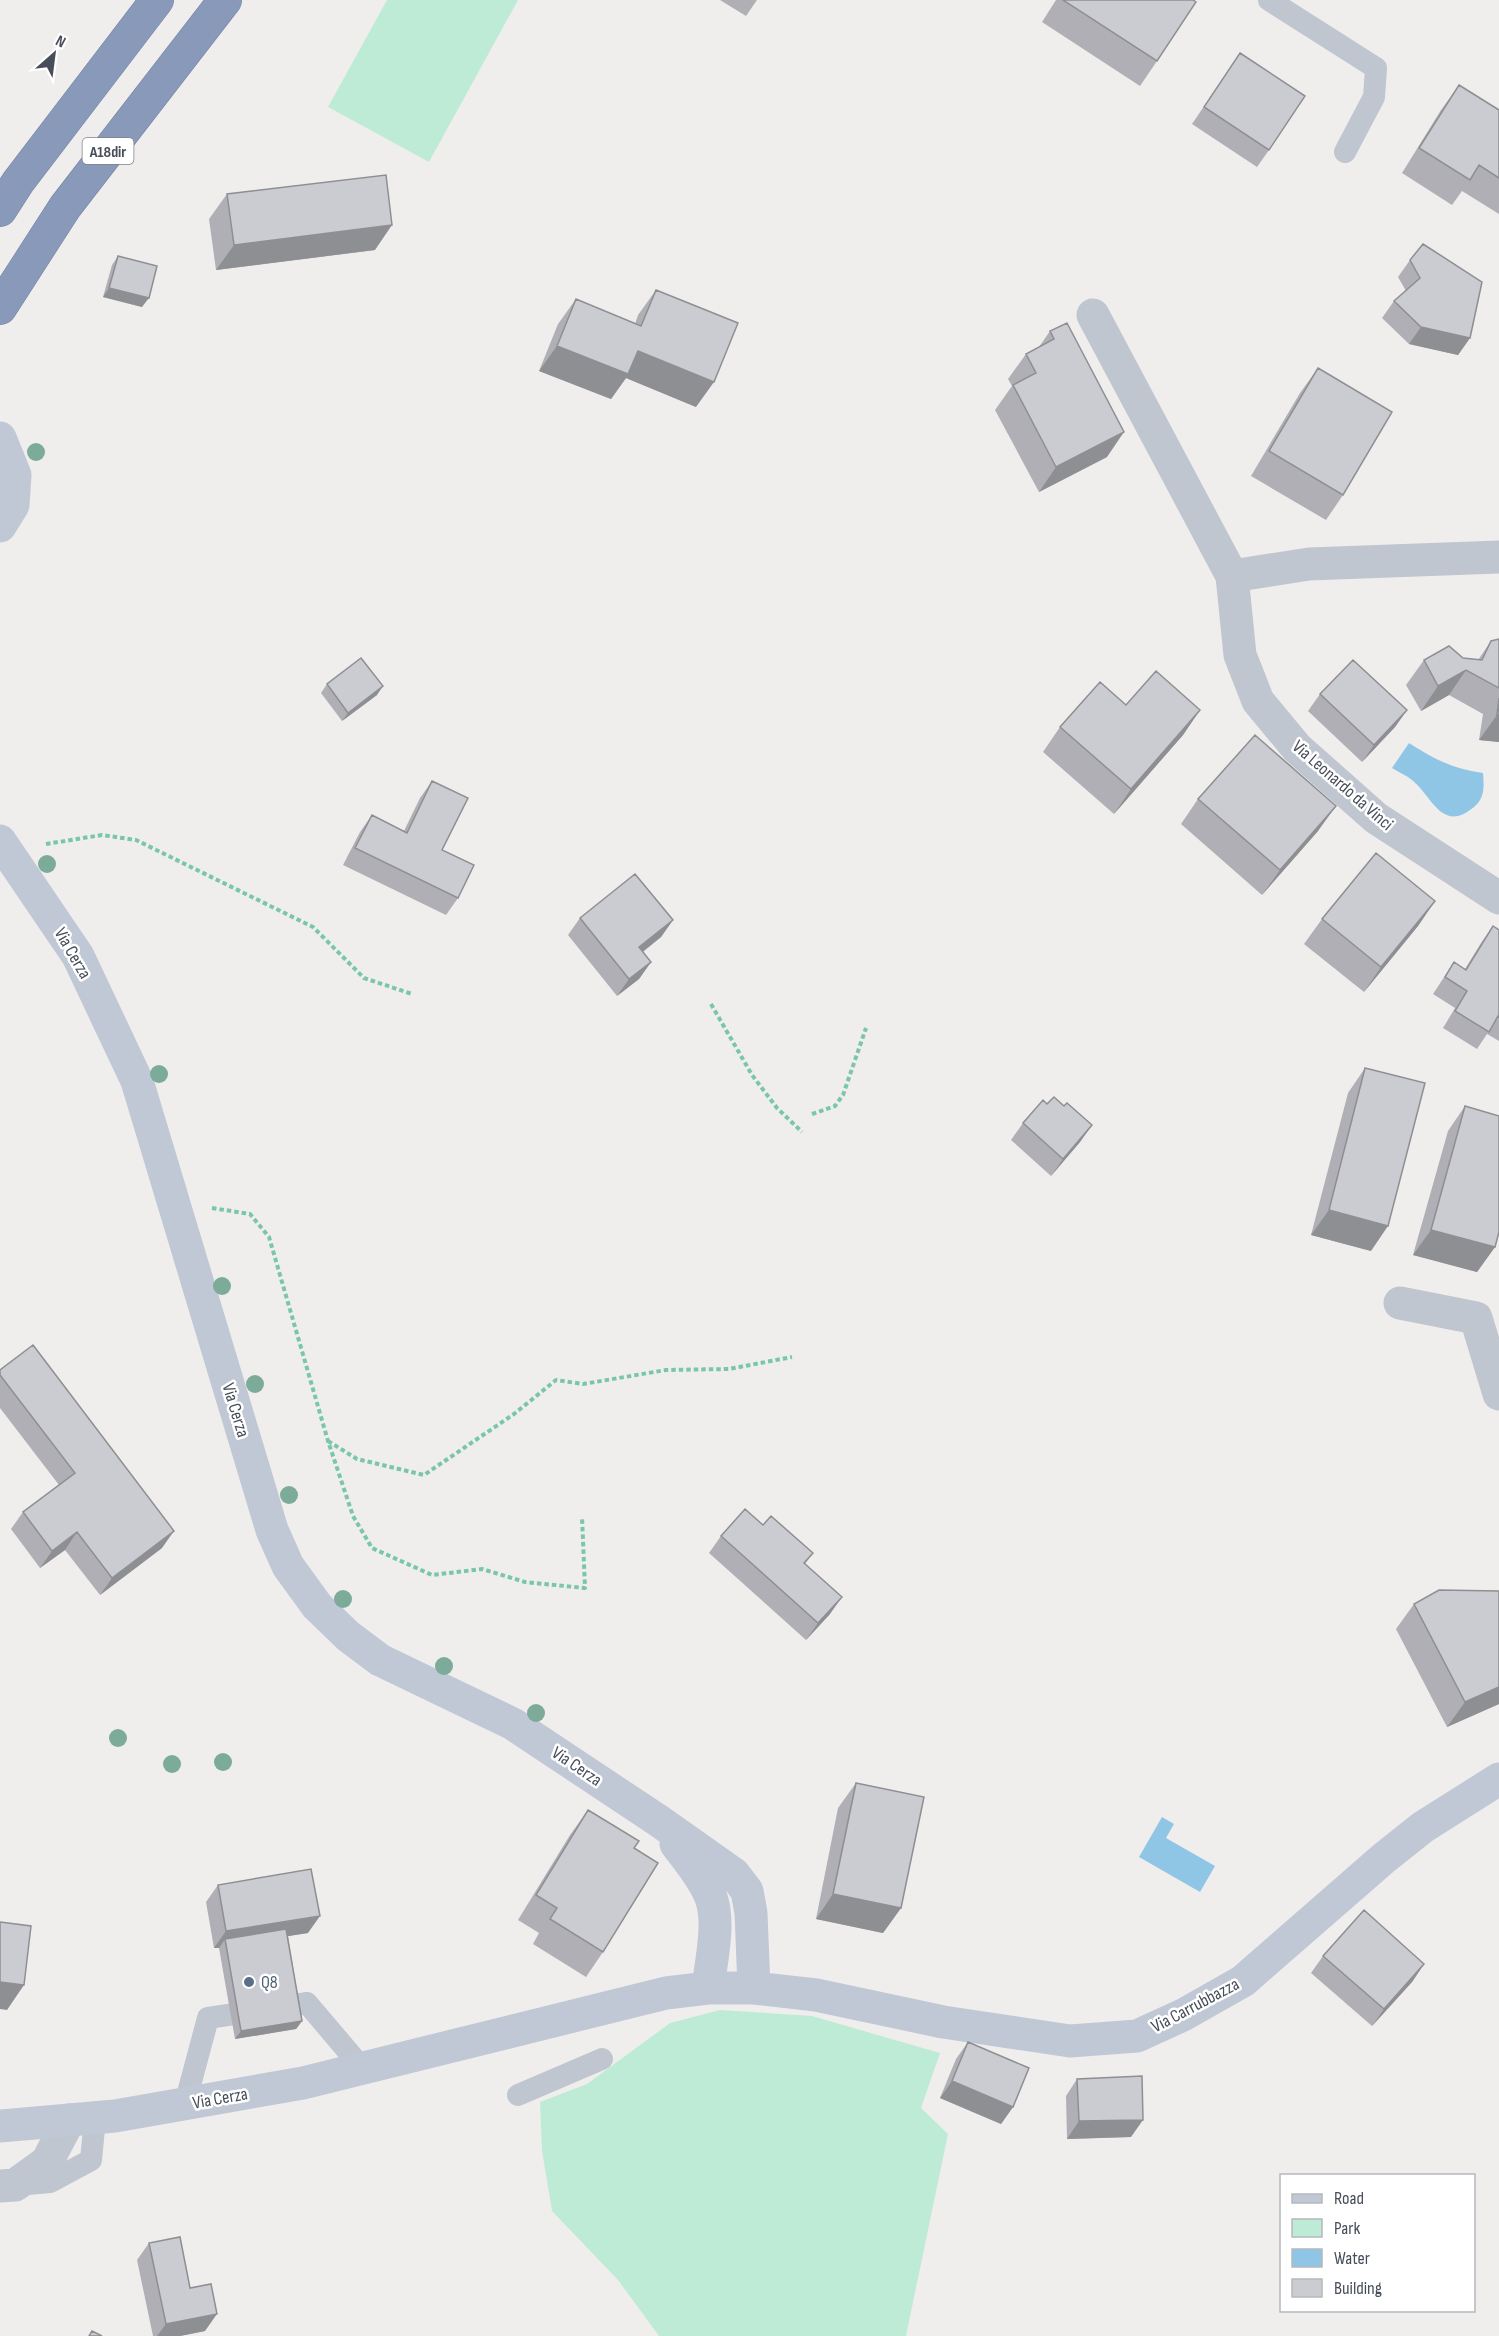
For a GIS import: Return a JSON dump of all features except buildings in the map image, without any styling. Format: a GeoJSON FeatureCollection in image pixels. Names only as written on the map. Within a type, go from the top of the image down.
{"type":"FeatureCollection","features":[{"type":"Feature","properties":{"kind":"highway","name":"A18dir"},"geometry":{"type":"LineString","coordinates":[[6,200],[158,0]]}},
{"type":"Feature","properties":{"kind":"highway","name":"A18dir"},"geometry":{"type":"LineString","coordinates":[[0,308],[65,207],[225,0]]}},
{"type":"Feature","properties":{"kind":"main road"},"geometry":{"type":"LineString","coordinates":[[0,438],[15,476],[12,506],[0,526]]}},
{"type":"Feature","properties":{"kind":"main road","name":"Via Cerza"},"geometry":{"type":"LineString","coordinates":[[0,2126],[82,2119],[303,2084],[666,1993],[708,1988],[754,1988],[751,1913],[747,1891],[734,1874],[513,1724],[380,1660],[348,1636],[317,1606],[288,1566],[272,1530],[137,1081],[78,956],[7,851]]}},
{"type":"Feature","properties":{"kind":"main road","name":"Via Carrubbazza"},"geometry":{"type":"LineString","coordinates":[[754,1988],[816,1995],[943,2022],[1070,2041],[1137,2036],[1184,2015],[1243,1981],[1423,1827],[1499,1779]]}},
{"type":"Feature","properties":{"kind":"main road"},"geometry":{"type":"LineString","coordinates":[[659,1821],[701,1878],[711,1897],[716,1918],[708,1988]]}},
{"type":"Feature","properties":{"kind":"street"},"geometry":{"type":"LineString","coordinates":[[1093,315],[1232,576],[1309,564],[1499,557]]}},
{"type":"Feature","properties":{"kind":"street","name":"Via Leonardo da Vinci"},"geometry":{"type":"LineString","coordinates":[[1232,576],[1240,656],[1258,701],[1297,748],[1376,818],[1499,898]]}},
{"type":"Feature","properties":{"kind":"street"},"geometry":{"type":"LineString","coordinates":[[1401,1303],[1476,1318],[1499,1394]]}},
{"type":"Feature","properties":{"kind":"street"},"geometry":{"type":"LineString","coordinates":[[8,2186],[47,2162],[82,2119]]}},
{"type":"Feature","properties":{"kind":"lane"},"geometry":{"type":"LineString","coordinates":[[1269,0],[1376,68],[1374,97],[1345,152]]}},
{"type":"Feature","properties":{"kind":"lane"},"geometry":{"type":"LineString","coordinates":[[185,2104],[208,2018],[307,2003],[363,2069]]}},
{"type":"Feature","properties":{"kind":"lane"},"geometry":{"type":"LineString","coordinates":[[518,2095],[602,2059]]}},
{"type":"Feature","properties":{"kind":"path"},"geometry":{"type":"LineString","coordinates":[[7,851],[102,835],[136,840],[313,927],[364,978],[412,994]]}},
{"type":"Feature","properties":{"kind":"path"},"geometry":{"type":"LineString","coordinates":[[711,1004],[752,1075],[777,1108],[802,1132]]}},
{"type":"Feature","properties":{"kind":"path"},"geometry":{"type":"LineString","coordinates":[[812,1114],[835,1106],[843,1095],[866,1028]]}},
{"type":"Feature","properties":{"kind":"path"},"geometry":{"type":"LineString","coordinates":[[176,1211],[213,1208],[250,1214],[269,1237],[352,1516],[372,1548],[432,1575],[482,1569],[525,1582],[585,1587],[582,1516]]}},
{"type":"Feature","properties":{"kind":"path"},"geometry":{"type":"LineString","coordinates":[[328,1441],[357,1458],[424,1475],[514,1414],[556,1380],[583,1384],[666,1370],[729,1369],[792,1357]]}},
{"type":"Feature","properties":{"kind":"green space"},"geometry":{"type":"Polygon","coordinates":[[[387,0],[518,0],[429,162],[328,107],[387,0]]]}},
{"type":"Feature","properties":{"kind":"green space"},"geometry":{"type":"Polygon","coordinates":[[[720,2010],[812,2016],[940,2053],[921,2108],[948,2134],[906,2336],[659,2336],[618,2280],[552,2211],[542,2151],[540,2102],[587,2084],[670,2023],[720,2010]]]}},
{"type":"Feature","properties":{"kind":"water"},"geometry":{"type":"Polygon","coordinates":[[[1409,743],[1444,762],[1462,769],[1483,773],[1483,792],[1478,803],[1463,814],[1454,816],[1446,815],[1438,810],[1412,780],[1392,768],[1409,743]]]}},
{"type":"Feature","properties":{"kind":"water"},"geometry":{"type":"Polygon","coordinates":[[[1162,1817],[1174,1824],[1166,1838],[1215,1866],[1200,1892],[1139,1857],[1162,1817]]]}},
{"type":"Feature","properties":{"kind":"place","name":"Q8"},"geometry":{"type":"Point","coordinates":[249,1982]}}]}
